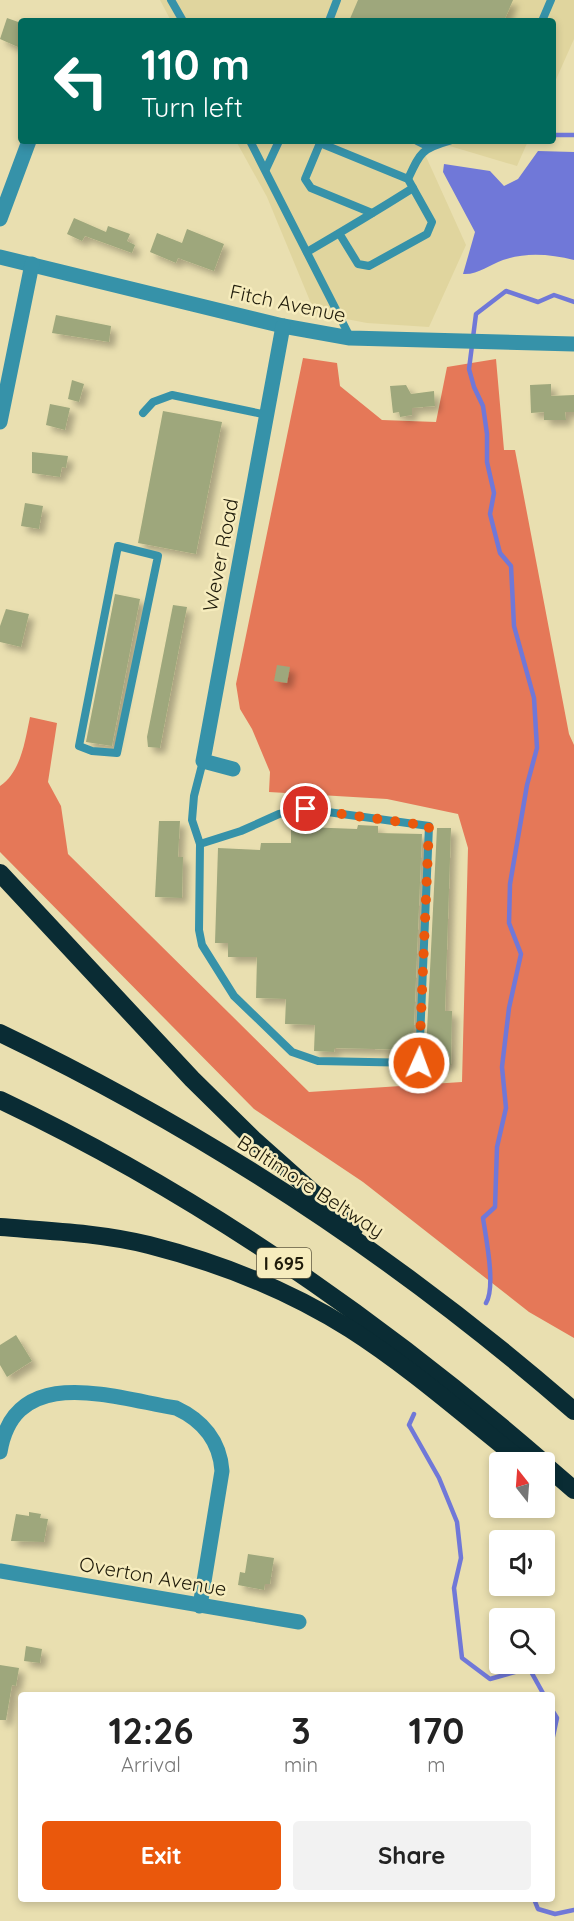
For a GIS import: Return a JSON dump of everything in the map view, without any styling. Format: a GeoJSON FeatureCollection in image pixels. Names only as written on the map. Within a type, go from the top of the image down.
{"type":"FeatureCollection","features":[{"type":"Feature","properties":{"kind":"highway"},"geometry":{"type":"LineString","coordinates":[[0,873],[200,1087],[253,1139],[319,1196],[399,1271]]}},
{"type":"Feature","properties":{"kind":"highway","name":"Baltimore Beltway"},"geometry":{"type":"LineString","coordinates":[[0,1033],[138,1105],[243,1167],[399,1271],[528,1371],[574,1411]]}},
{"type":"Feature","properties":{"kind":"highway","name":"I 695"},"geometry":{"type":"LineString","coordinates":[[0,1100],[114,1158],[284,1263],[431,1369],[531,1452]]}},
{"type":"Feature","properties":{"kind":"highway"},"geometry":{"type":"LineString","coordinates":[[0,1227],[102,1236],[147,1244],[241,1274],[298,1300],[350,1329],[510,1452]]}},
{"type":"Feature","properties":{"kind":"highway","name":"I 695"},"geometry":{"type":"LineString","coordinates":[[555,1473],[574,1490]]}},
{"type":"Feature","properties":{"kind":"highway"},"geometry":{"type":"LineString","coordinates":[[555,1489],[574,1504]]}},
{"type":"Feature","properties":{"kind":"street"},"geometry":{"type":"LineString","coordinates":[[0,219],[28,144]]}},
{"type":"Feature","properties":{"kind":"street","name":"Fitch Avenue"},"geometry":{"type":"LineString","coordinates":[[0,257],[283,326],[350,338],[459,343],[574,344]]}},
{"type":"Feature","properties":{"kind":"street"},"geometry":{"type":"LineString","coordinates":[[0,422],[32,264]]}},
{"type":"Feature","properties":{"kind":"street","name":"Wever Road"},"geometry":{"type":"LineString","coordinates":[[203,761],[283,326]]}},
{"type":"Feature","properties":{"kind":"street"},"geometry":{"type":"LineString","coordinates":[[203,761],[233,769]]}},
{"type":"Feature","properties":{"kind":"street"},"geometry":{"type":"LineString","coordinates":[[0,1452],[10,1419],[25,1404],[40,1396],[80,1392],[176,1408],[190,1415],[210,1435],[221,1460],[222,1471],[200,1606]]}},
{"type":"Feature","properties":{"kind":"street","name":"Overton Avenue"},"geometry":{"type":"LineString","coordinates":[[0,1571],[299,1622]]}},
{"type":"Feature","properties":{"kind":"lane"},"geometry":{"type":"LineString","coordinates":[[171,0],[181,18]]}},
{"type":"Feature","properties":{"kind":"lane"},"geometry":{"type":"LineString","coordinates":[[330,18],[337,0]]}},
{"type":"Feature","properties":{"kind":"lane"},"geometry":{"type":"LineString","coordinates":[[543,18],[551,0]]}},
{"type":"Feature","properties":{"kind":"lane"},"geometry":{"type":"LineString","coordinates":[[252,144],[350,338]]}},
{"type":"Feature","properties":{"kind":"lane"},"geometry":{"type":"LineString","coordinates":[[266,169],[278,144]]}},
{"type":"Feature","properties":{"kind":"lane"},"geometry":{"type":"LineString","coordinates":[[316,144],[305,179],[311,188],[372,213]]}},
{"type":"Feature","properties":{"kind":"lane"},"geometry":{"type":"LineString","coordinates":[[322,144],[408,179],[432,222],[427,234],[369,266],[358,264],[339,233]]}},
{"type":"Feature","properties":{"kind":"lane"},"geometry":{"type":"LineString","coordinates":[[423,144],[429,147]]}},
{"type":"Feature","properties":{"kind":"lane"},"geometry":{"type":"LineString","coordinates":[[408,179],[420,153],[439,144]]}},
{"type":"Feature","properties":{"kind":"lane"},"geometry":{"type":"LineString","coordinates":[[307,252],[413,188]]}},
{"type":"Feature","properties":{"kind":"lane"},"geometry":{"type":"LineString","coordinates":[[143,413],[153,402],[172,395],[267,415]]}},
{"type":"Feature","properties":{"kind":"lane"},"geometry":{"type":"LineString","coordinates":[[118,546],[158,556],[117,753],[107,753],[79,746],[118,546]]}},
{"type":"Feature","properties":{"kind":"lane"},"geometry":{"type":"LineString","coordinates":[[200,844],[241,831],[279,814],[306,809],[429,826],[419,1063],[318,1061],[292,1052],[234,996],[202,945],[200,938],[200,844],[192,820],[194,796],[203,761]]}},
{"type":"Feature","properties":{"kind":"shaded area"},"geometry":{"type":"Polygon","coordinates":[[[160,0],[574,0],[574,39],[556,80],[556,18],[169,18],[160,0]]]}},
{"type":"Feature","properties":{"kind":"shaded area"},"geometry":{"type":"Polygon","coordinates":[[[238,144],[420,144],[466,245],[429,327],[367,323],[315,313],[267,197],[238,144]]]}},
{"type":"Feature","properties":{"kind":"shaded area"},"geometry":{"type":"Polygon","coordinates":[[[443,144],[527,144],[517,166],[443,144]]]}},
{"type":"Feature","properties":{"kind":"shaded area"},"geometry":{"type":"Polygon","coordinates":[[[303,358],[337,363],[340,386],[382,420],[436,422],[447,367],[496,359],[504,450],[515,450],[569,734],[574,745],[574,1338],[529,1312],[363,1182],[254,1109],[0,852],[0,786],[13,773],[17,764],[24,746],[30,717],[57,723],[48,782],[61,806],[68,854],[309,1092],[462,1082],[468,848],[458,814],[387,799],[269,792],[270,772],[252,729],[240,709],[236,684],[303,358]]]}},
{"type":"Feature","properties":{"kind":"water"},"geometry":{"type":"Polygon","coordinates":[[[538,151],[574,152],[574,260],[547,255],[520,256],[503,260],[474,273],[463,274],[475,232],[443,172],[444,164],[490,171],[504,186],[518,179],[538,151]]]}},
{"type":"Feature","properties":{"kind":"building"},"geometry":{"type":"Polygon","coordinates":[[[358,0],[513,0],[505,18],[350,18],[358,0]]]}},
{"type":"Feature","properties":{"kind":"building"},"geometry":{"type":"Polygon","coordinates":[[[7,18],[18,22],[18,47],[0,39],[7,18]]]}},
{"type":"Feature","properties":{"kind":"building"},"geometry":{"type":"Polygon","coordinates":[[[74,218],[106,232],[108,226],[130,234],[127,241],[135,245],[132,253],[85,236],[82,241],[67,234],[74,218]]]}},
{"type":"Feature","properties":{"kind":"building"},"geometry":{"type":"Polygon","coordinates":[[[187,229],[224,244],[214,271],[178,258],[176,263],[150,252],[157,233],[182,243],[187,229]]]}},
{"type":"Feature","properties":{"kind":"building"},"geometry":{"type":"Polygon","coordinates":[[[56,315],[111,326],[109,342],[52,333],[56,315]]]}},
{"type":"Feature","properties":{"kind":"building"},"geometry":{"type":"Polygon","coordinates":[[[72,380],[84,384],[79,402],[68,399],[72,380]]]}},
{"type":"Feature","properties":{"kind":"building"},"geometry":{"type":"Polygon","coordinates":[[[551,384],[551,396],[574,395],[574,412],[565,412],[566,420],[544,420],[544,412],[531,413],[530,385],[551,384]]]}},
{"type":"Feature","properties":{"kind":"building"},"geometry":{"type":"Polygon","coordinates":[[[406,385],[411,394],[434,391],[435,406],[412,408],[412,415],[400,417],[399,412],[393,413],[390,386],[406,385]]]}},
{"type":"Feature","properties":{"kind":"building"},"geometry":{"type":"Polygon","coordinates":[[[50,404],[70,408],[65,430],[46,425],[50,404]]]}},
{"type":"Feature","properties":{"kind":"building"},"geometry":{"type":"Polygon","coordinates":[[[163,411],[222,422],[196,554],[138,543],[163,411]]]}},
{"type":"Feature","properties":{"kind":"building"},"geometry":{"type":"Polygon","coordinates":[[[32,452],[68,456],[66,468],[62,467],[60,477],[32,473],[32,452]]]}},
{"type":"Feature","properties":{"kind":"building"},"geometry":{"type":"Polygon","coordinates":[[[25,503],[43,506],[39,529],[21,526],[25,503]]]}},
{"type":"Feature","properties":{"kind":"building"},"geometry":{"type":"Polygon","coordinates":[[[115,594],[140,599],[112,746],[86,742],[115,594]]]}},
{"type":"Feature","properties":{"kind":"building"},"geometry":{"type":"Polygon","coordinates":[[[173,605],[187,607],[160,748],[148,747],[147,737],[173,605]]]}},
{"type":"Feature","properties":{"kind":"building"},"geometry":{"type":"Polygon","coordinates":[[[6,609],[29,614],[21,647],[0,642],[0,626],[6,609]]]}},
{"type":"Feature","properties":{"kind":"building"},"geometry":{"type":"Polygon","coordinates":[[[277,665],[290,667],[287,683],[274,681],[277,665]]]}},
{"type":"Feature","properties":{"kind":"building"},"geometry":{"type":"Polygon","coordinates":[[[159,821],[180,821],[178,857],[183,857],[182,898],[155,897],[159,821]]]}},
{"type":"Feature","properties":{"kind":"building"},"geometry":{"type":"Polygon","coordinates":[[[291,822],[305,822],[305,827],[357,829],[358,825],[378,826],[378,833],[422,834],[413,1050],[335,1048],[334,1052],[314,1051],[315,1025],[285,1024],[286,999],[256,998],[257,957],[228,957],[228,943],[215,943],[218,848],[260,850],[261,843],[291,843],[291,822]]]}},
{"type":"Feature","properties":{"kind":"building"},"geometry":{"type":"Polygon","coordinates":[[[437,828],[451,828],[445,1011],[452,1011],[451,1065],[430,1065],[430,1051],[426,1051],[437,828]]]}},
{"type":"Feature","properties":{"kind":"building"},"geometry":{"type":"Polygon","coordinates":[[[16,1335],[32,1361],[7,1377],[0,1365],[0,1345],[16,1335]]]}},
{"type":"Feature","properties":{"kind":"building"},"geometry":{"type":"Polygon","coordinates":[[[29,1512],[41,1514],[40,1518],[48,1519],[44,1542],[11,1541],[16,1514],[29,1516],[29,1512]]]}},
{"type":"Feature","properties":{"kind":"building"},"geometry":{"type":"Polygon","coordinates":[[[248,1554],[274,1558],[270,1584],[265,1584],[264,1590],[238,1585],[240,1572],[245,1573],[248,1554]]]}},
{"type":"Feature","properties":{"kind":"building"},"geometry":{"type":"Polygon","coordinates":[[[26,1646],[42,1649],[40,1663],[24,1661],[26,1646]]]}},
{"type":"Feature","properties":{"kind":"building"},"geometry":{"type":"Polygon","coordinates":[[[0,1665],[19,1668],[16,1686],[12,1685],[6,1720],[0,1720],[0,1665]]]}},
{"type":"Feature","properties":{"kind":"waterway"},"geometry":{"type":"LineString","coordinates":[[556,135],[574,135]]}},
{"type":"Feature","properties":{"kind":"waterway"},"geometry":{"type":"LineString","coordinates":[[486,1303],[489,1296],[490,1274],[483,1218],[495,1207],[497,1147],[506,1108],[502,1067],[509,1008],[521,954],[509,923],[510,884],[527,785],[537,748],[534,698],[514,626],[511,566],[500,553],[490,514],[494,493],[487,462],[487,434],[483,406],[469,369],[476,314],[506,291],[538,302],[554,295],[574,302]]}},
{"type":"Feature","properties":{"kind":"waterway"},"geometry":{"type":"LineString","coordinates":[[414,1414],[409,1425],[439,1478],[457,1522],[461,1558],[454,1588],[462,1658],[490,1679],[529,1668],[542,1692]]}},
{"type":"Feature","properties":{"kind":"waterway"},"geometry":{"type":"LineString","coordinates":[[555,1715],[557,1718],[555,1727]]}},
{"type":"Feature","properties":{"kind":"waterway"},"geometry":{"type":"LineString","coordinates":[[535,1902],[538,1909],[555,1914],[574,1910]]}},
{"type":"Feature","properties":{"kind":"route"},"geometry":{"type":"LineString","coordinates":[[306,809],[429,826],[419,1063]]}}]}
